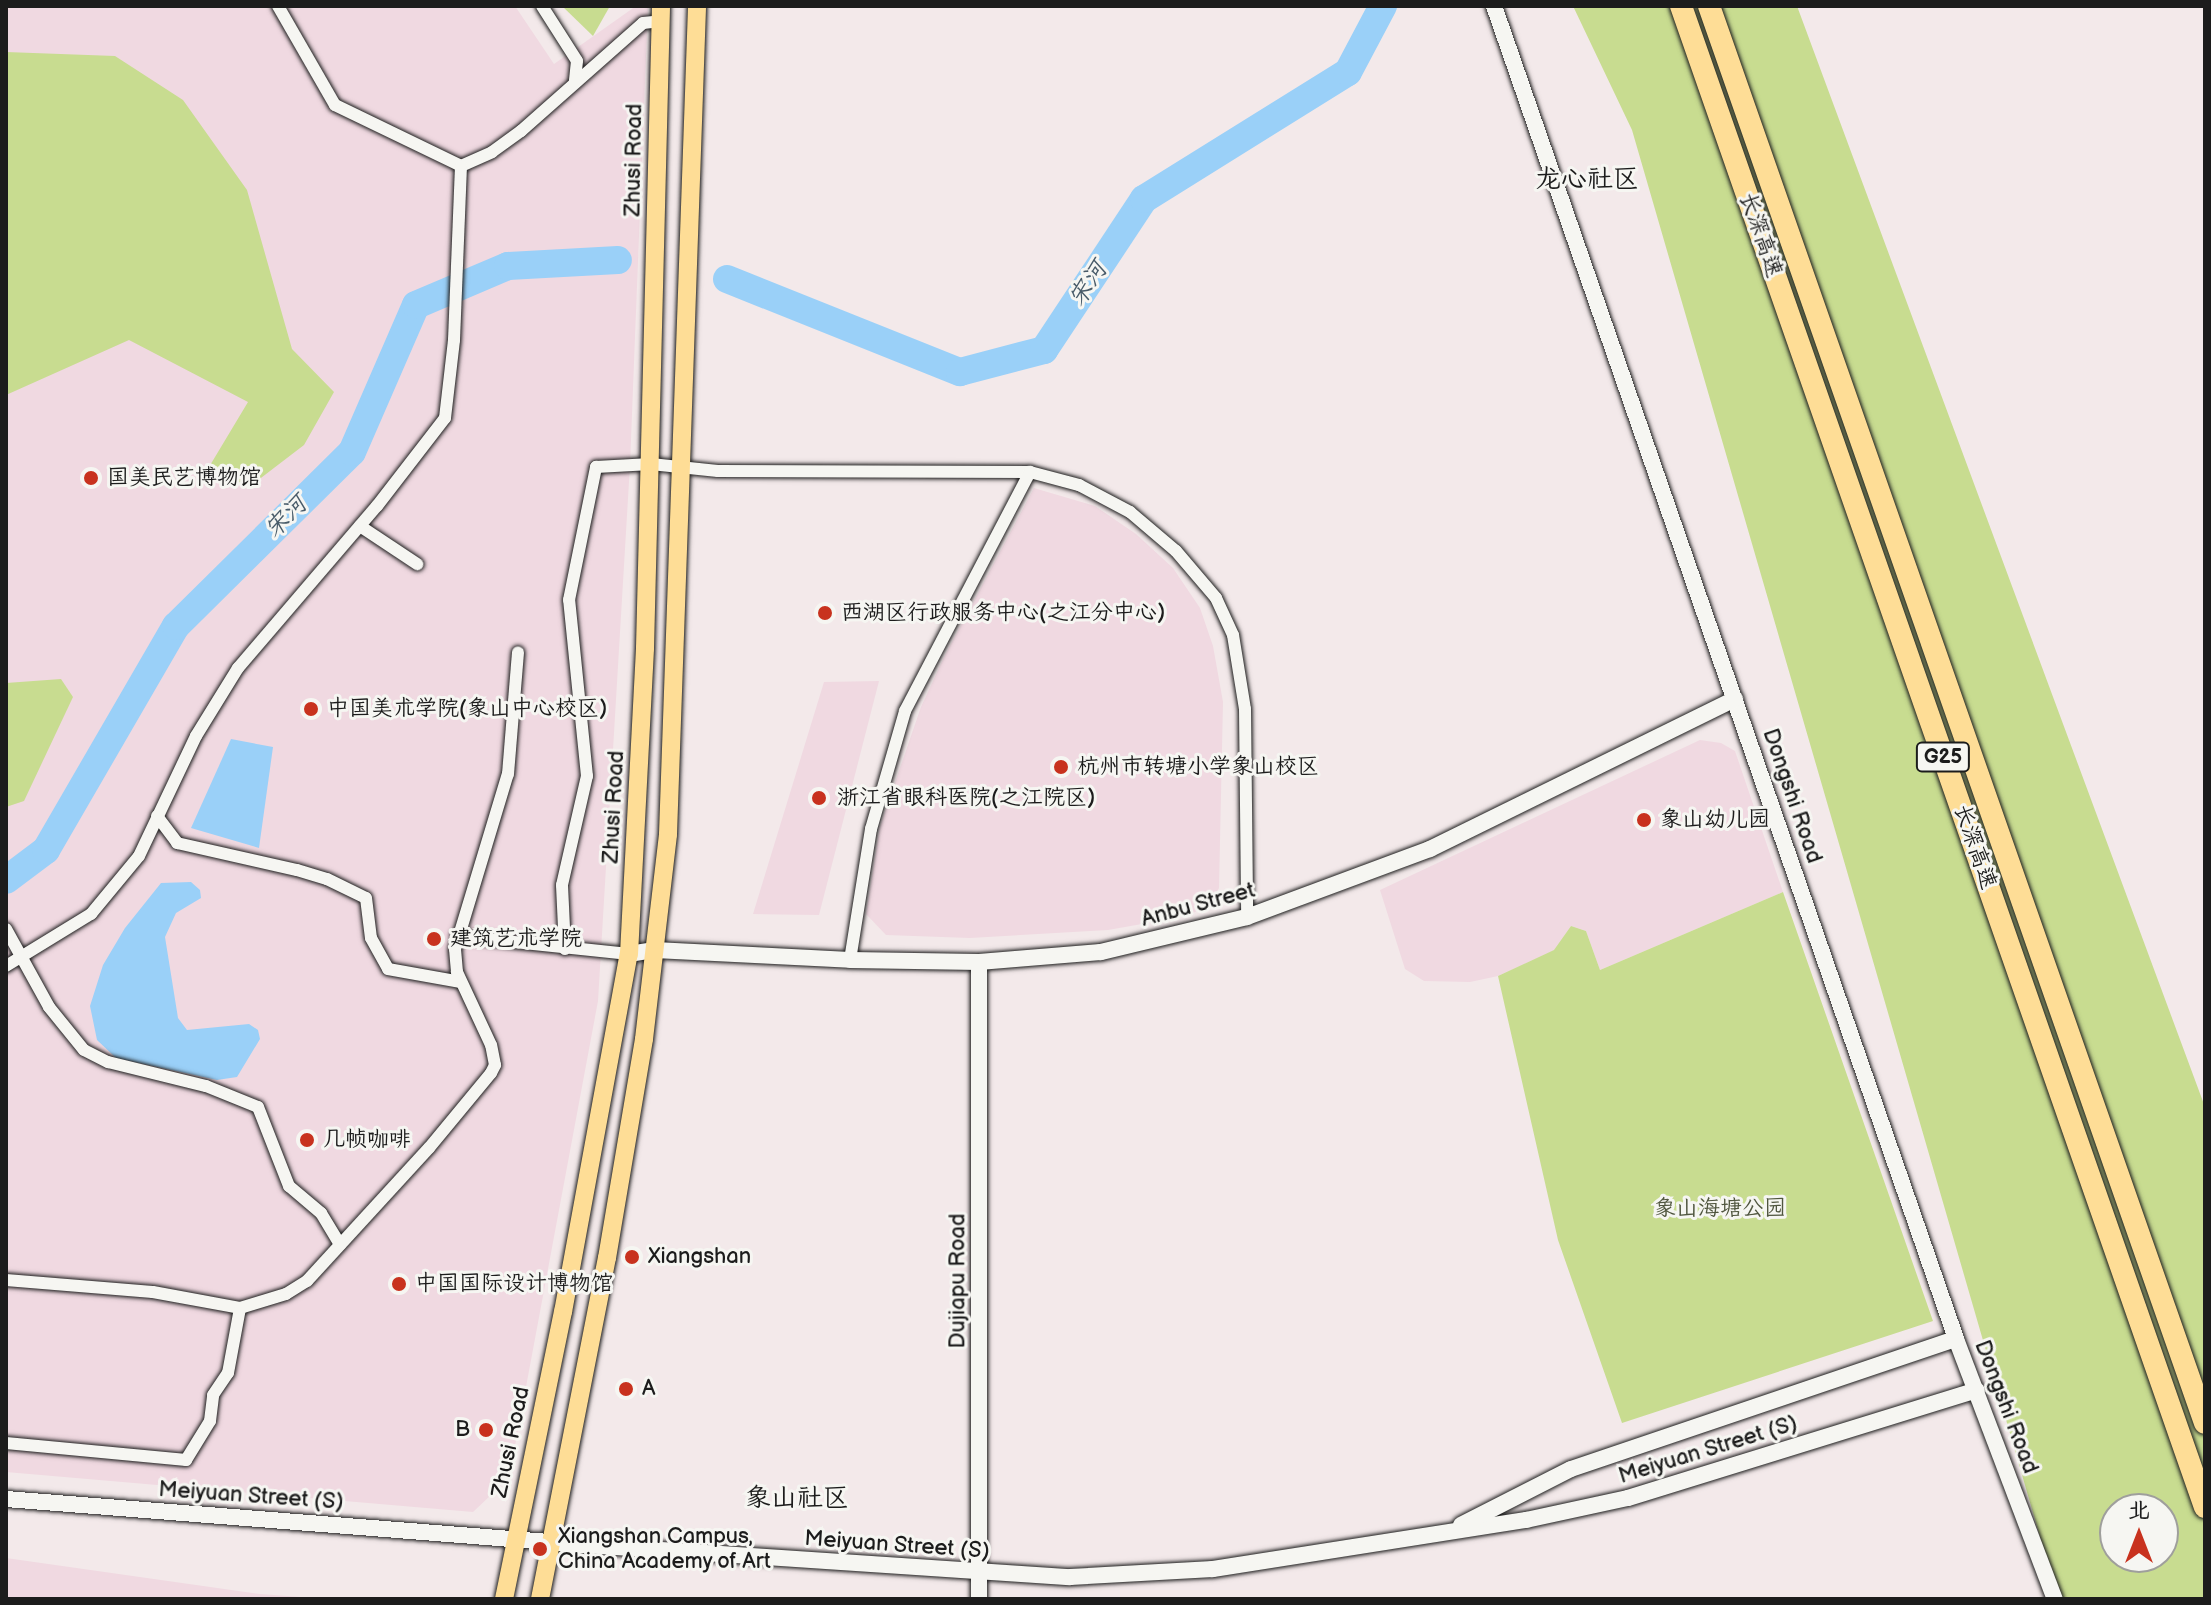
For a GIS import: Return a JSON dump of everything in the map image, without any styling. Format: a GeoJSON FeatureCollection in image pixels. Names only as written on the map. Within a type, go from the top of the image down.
{"type":"FeatureCollection","features":[{"type":"Feature","properties":{"kind":"highway","name":"长深高速"},"geometry":{"type":"LineString","coordinates":[[1681,6],[2204,1506]]}},
{"type":"Feature","properties":{"kind":"highway","name":"长深高速"},"geometry":{"type":"LineString","coordinates":[[1709,6],[2205,1423]]}},
{"type":"Feature","properties":{"kind":"highway"},"geometry":{"type":"LineString","coordinates":[[2188,1376],[2205,1403]]}},
{"type":"Feature","properties":{"kind":"main road"},"geometry":{"type":"LineString","coordinates":[[540,1599],[607,1258],[655,950],[668,834],[697,6]]}},
{"type":"Feature","properties":{"kind":"main road","name":"Zhusi Road"},"geometry":{"type":"LineString","coordinates":[[504,1599],[563,1312],[629,954],[638,828],[651,464],[661,13]]}},
{"type":"Feature","properties":{"kind":"street"},"geometry":{"type":"LineString","coordinates":[[278,6],[335,105],[461,166]]}},
{"type":"Feature","properties":{"kind":"street"},"geometry":{"type":"LineString","coordinates":[[542,6],[577,61],[575,81]]}},
{"type":"Feature","properties":{"kind":"street","name":"Dongshi Road"},"geometry":{"type":"LineString","coordinates":[[1494,6],[1956,1339],[2055,1599]]}},
{"type":"Feature","properties":{"kind":"street"},"geometry":{"type":"LineString","coordinates":[[461,166],[492,152],[521,131],[643,23],[661,13]]}},
{"type":"Feature","properties":{"kind":"street"},"geometry":{"type":"LineString","coordinates":[[6,966],[91,914],[139,856],[196,736],[238,668],[360,526],[445,418],[454,340],[461,166]]}},
{"type":"Feature","properties":{"kind":"street"},"geometry":{"type":"LineString","coordinates":[[565,949],[562,885],[587,776],[569,600],[596,467],[651,464],[718,471],[1030,472],[1079,485],[1130,512],[1176,551],[1216,598],[1233,635],[1245,709],[1247,917]]}},
{"type":"Feature","properties":{"kind":"street"},"geometry":{"type":"LineString","coordinates":[[850,960],[871,829],[905,711],[1030,472]]}},
{"type":"Feature","properties":{"kind":"street"},"geometry":{"type":"LineString","coordinates":[[360,526],[417,564]]}},
{"type":"Feature","properties":{"kind":"street"},"geometry":{"type":"LineString","coordinates":[[6,1280],[153,1292],[240,1308],[286,1294],[307,1281],[429,1148],[495,1065],[487,1032],[461,982],[455,961],[457,936],[508,774],[518,652]]}},
{"type":"Feature","properties":{"kind":"street","name":"Anbu Street"},"geometry":{"type":"LineString","coordinates":[[629,954],[655,950],[850,960],[979,962],[1101,952],[1247,917],[1430,849],[1735,699]]}},
{"type":"Feature","properties":{"kind":"street"},"geometry":{"type":"LineString","coordinates":[[157,816],[177,843],[297,870],[327,879],[366,898],[371,938],[388,969],[461,982]]}},
{"type":"Feature","properties":{"kind":"street"},"geometry":{"type":"LineString","coordinates":[[6,929],[49,1007],[84,1050],[108,1062],[206,1086],[258,1107],[289,1186],[321,1213],[340,1245]]}},
{"type":"Feature","properties":{"kind":"street"},"geometry":{"type":"LineString","coordinates":[[457,936],[629,954]]}},
{"type":"Feature","properties":{"kind":"street","name":"Dujiapu Road"},"geometry":{"type":"LineString","coordinates":[[979,962],[979,1599]]}},
{"type":"Feature","properties":{"kind":"street"},"geometry":{"type":"LineString","coordinates":[[6,1443],[186,1460],[210,1421],[213,1395],[228,1373],[240,1308]]}},
{"type":"Feature","properties":{"kind":"street","name":"Meiyuan Street (S)"},"geometry":{"type":"LineString","coordinates":[[1447,1532],[1571,1469],[1956,1339]]}},
{"type":"Feature","properties":{"kind":"street","name":"Meiyuan Street (S)"},"geometry":{"type":"LineString","coordinates":[[6,1499],[551,1543],[1070,1577],[1213,1569],[1347,1551],[1526,1520],[1628,1498],[1977,1390]]}},
{"type":"Feature","properties":{"kind":"shaded area","name":"中国美术学院(象山中心校区)"},"geometry":{"type":"Polygon","coordinates":[[[6,6],[515,6],[554,64],[636,6],[648,6],[630,465],[598,1001],[509,1478],[473,1512],[6,1472],[6,6]]]}},
{"type":"Feature","properties":{"kind":"shaded area","name":"杭州市转塘小学象山校区"},"geometry":{"type":"Polygon","coordinates":[[[1034,488],[1095,506],[1136,534],[1173,568],[1200,608],[1213,646],[1223,702],[1219,888],[1209,905],[1187,916],[1108,930],[970,938],[886,935],[866,914],[880,826],[921,707],[945,655],[1034,488]]]}},
{"type":"Feature","properties":{"kind":"shaded area","name":"浙江省眼科医院(之江院区)"},"geometry":{"type":"Polygon","coordinates":[[[879,681],[819,915],[753,914],[824,682],[879,681]]]}},
{"type":"Feature","properties":{"kind":"shaded area","name":"象山幼儿园"},"geometry":{"type":"Polygon","coordinates":[[[1700,740],[1721,743],[1735,751],[1783,892],[1600,970],[1586,931],[1571,926],[1555,950],[1498,976],[1470,982],[1424,981],[1405,969],[1380,890],[1700,740]]]}},
{"type":"Feature","properties":{"kind":"shaded area"},"geometry":{"type":"Polygon","coordinates":[[[6,1558],[260,1594],[328,1599],[6,1599],[6,1558]]]}},
{"type":"Feature","properties":{"kind":"green space"},"geometry":{"type":"Polygon","coordinates":[[[562,6],[610,6],[593,36],[562,6]]]}},
{"type":"Feature","properties":{"kind":"green space"},"geometry":{"type":"Polygon","coordinates":[[[1573,6],[1797,6],[2205,1107],[2205,1599],[2058,1599],[1632,130],[1573,6]]]}},
{"type":"Feature","properties":{"kind":"green space"},"geometry":{"type":"Polygon","coordinates":[[[6,52],[115,56],[183,100],[247,190],[292,349],[334,392],[304,445],[249,487],[209,467],[248,402],[129,340],[6,395],[6,52]]]}},
{"type":"Feature","properties":{"kind":"green space"},"geometry":{"type":"Polygon","coordinates":[[[61,679],[73,697],[24,801],[6,807],[6,683],[61,679]]]}},
{"type":"Feature","properties":{"kind":"green space","name":"象山海塘公园"},"geometry":{"type":"Polygon","coordinates":[[[1783,892],[1933,1321],[1622,1423],[1558,1240],[1498,976],[1554,950],[1571,926],[1586,931],[1600,970],[1783,892]]]}},
{"type":"Feature","properties":{"kind":"water"},"geometry":{"type":"Polygon","coordinates":[[[231,739],[273,747],[259,848],[191,828],[231,739]]]}},
{"type":"Feature","properties":{"kind":"water"},"geometry":{"type":"Polygon","coordinates":[[[191,882],[200,890],[201,898],[176,913],[165,937],[178,1018],[187,1030],[249,1024],[258,1030],[260,1039],[237,1077],[217,1080],[116,1058],[97,1040],[90,1006],[103,965],[125,928],[161,883],[191,882]]]}},
{"type":"Feature","properties":{"kind":"waterway","name":"宋河"},"geometry":{"type":"LineString","coordinates":[[727,279],[960,372],[1044,350],[1144,199],[1348,72],[1383,6]]}},
{"type":"Feature","properties":{"kind":"waterway","name":"宋河"},"geometry":{"type":"LineString","coordinates":[[6,880],[46,850],[176,626],[352,452],[416,305],[508,266],[618,260]]}},
{"type":"Feature","properties":{"kind":"place","name":"国美民艺博物馆"},"geometry":{"type":"Point","coordinates":[91,478]}},
{"type":"Feature","properties":{"kind":"place","name":"西湖区行政服务中心(之江分中心)"},"geometry":{"type":"Point","coordinates":[825,613]}},
{"type":"Feature","properties":{"kind":"place","name":"中国美术学院(象山中心校区)"},"geometry":{"type":"Point","coordinates":[311,709]}},
{"type":"Feature","properties":{"kind":"place","name":"杭州市转塘小学象山校区"},"geometry":{"type":"Point","coordinates":[1061,767]}},
{"type":"Feature","properties":{"kind":"place","name":"浙江省眼科医院(之江院区)"},"geometry":{"type":"Point","coordinates":[819,798]}},
{"type":"Feature","properties":{"kind":"place","name":"象山幼儿园"},"geometry":{"type":"Point","coordinates":[1644,820]}},
{"type":"Feature","properties":{"kind":"place","name":"建筑艺术学院"},"geometry":{"type":"Point","coordinates":[434,939]}},
{"type":"Feature","properties":{"kind":"place","name":"几帧咖啡"},"geometry":{"type":"Point","coordinates":[307,1140]}},
{"type":"Feature","properties":{"kind":"place","name":"Xiangshan"},"geometry":{"type":"Point","coordinates":[632,1257]}},
{"type":"Feature","properties":{"kind":"place","name":"中国国际设计博物馆"},"geometry":{"type":"Point","coordinates":[399,1284]}},
{"type":"Feature","properties":{"kind":"place","name":"A"},"geometry":{"type":"Point","coordinates":[626,1389]}},
{"type":"Feature","properties":{"kind":"place","name":"B"},"geometry":{"type":"Point","coordinates":[486,1430]}},
{"type":"Feature","properties":{"kind":"place","name":"Xiangshan Campus, China Academy of Art"},"geometry":{"type":"Point","coordinates":[540,1549]}},
{"type":"Feature","properties":{"kind":"district","name":"龙心社区"},"geometry":{"type":"Point","coordinates":[1587,180]}},
{"type":"Feature","properties":{"kind":"district","name":"象山社区"},"geometry":{"type":"Point","coordinates":[797,1499]}}]}
